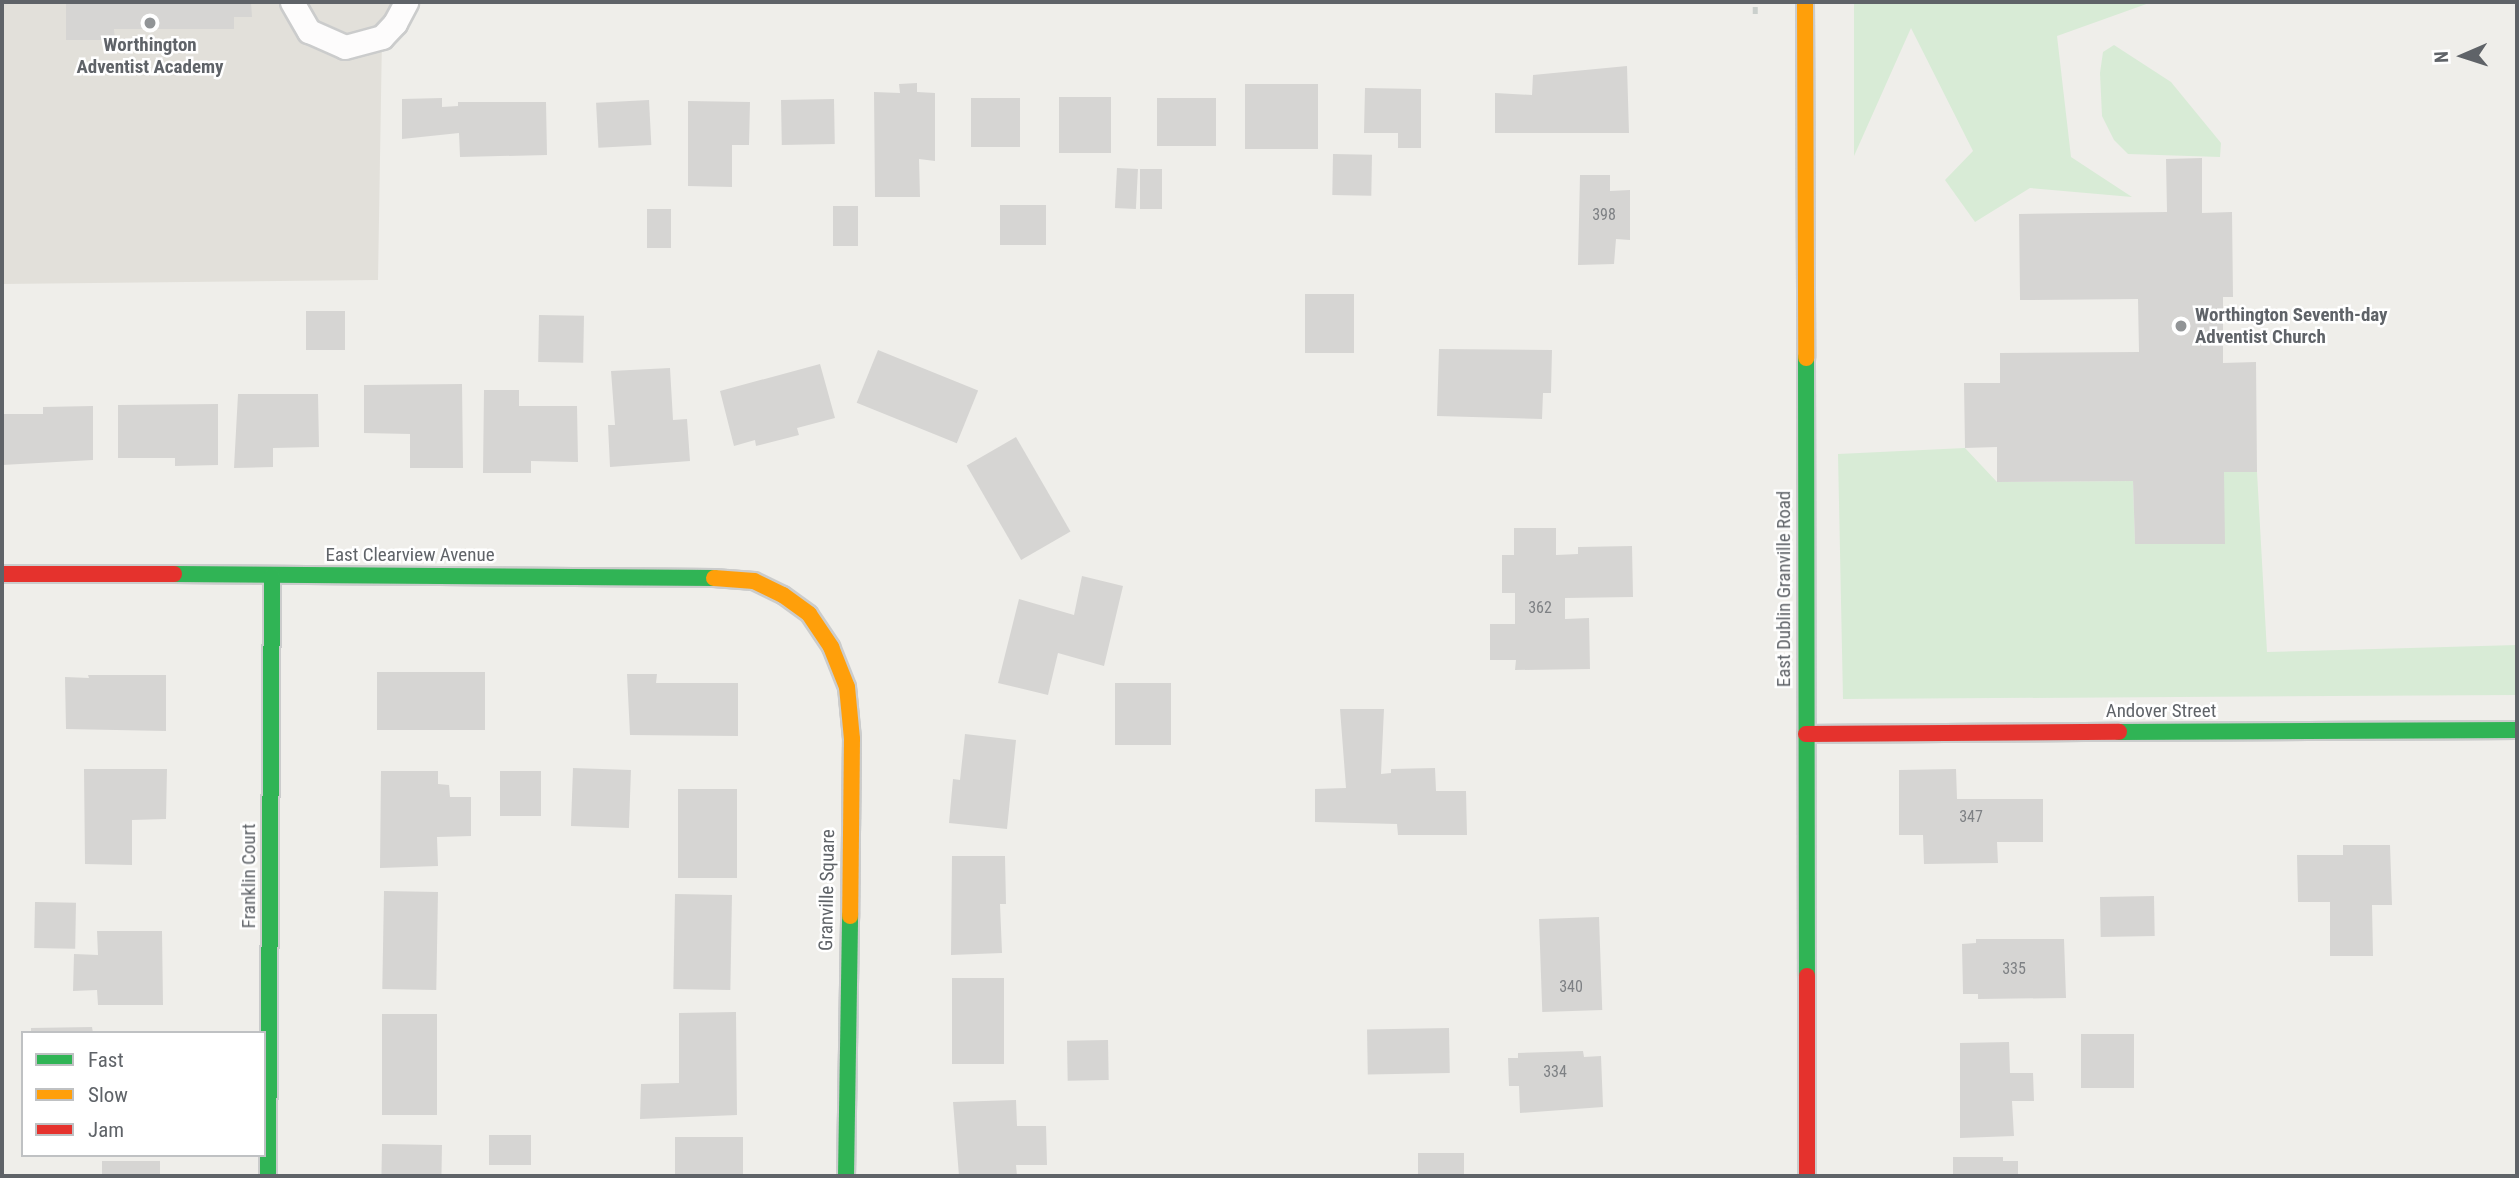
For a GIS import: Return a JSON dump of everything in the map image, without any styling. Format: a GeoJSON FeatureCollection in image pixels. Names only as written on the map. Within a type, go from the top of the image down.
{"type":"FeatureCollection","features":[{"type":"Feature","properties":{"kind":"street","name":"East Dublin Granville Road"},"geometry":{"type":"LineString","coordinates":[[1805,2],[1807,1176]]}},
{"type":"Feature","properties":{"kind":"street","name":"East Clearview Avenue"},"geometry":{"type":"LineString","coordinates":[[2,574],[691,576],[754,581],[809,614]]}},
{"type":"Feature","properties":{"kind":"street","name":"Franklin Court"},"geometry":{"type":"LineString","coordinates":[[268,1176],[272,576]]}},
{"type":"Feature","properties":{"kind":"street","name":"Granville Square"},"geometry":{"type":"LineString","coordinates":[[809,614],[831,647],[847,687],[852,739],[846,1176]]}},
{"type":"Feature","properties":{"kind":"street","name":"Andover Street"},"geometry":{"type":"LineString","coordinates":[[1806,734],[2517,730]]}},
{"type":"Feature","properties":{"kind":"lane"},"geometry":{"type":"LineString","coordinates":[[292,2],[309,31],[345,47],[382,37],[396,23],[405,2]]}},
{"type":"Feature","properties":{"kind":"path"},"geometry":{"type":"LineString","coordinates":[[1755,5],[1755,14]]}},
{"type":"Feature","properties":{"kind":"shaded area"},"geometry":{"type":"Polygon","coordinates":[[[2,2],[406,2],[382,37],[378,280],[2,284],[2,2]]]}},
{"type":"Feature","properties":{"kind":"green space"},"geometry":{"type":"Polygon","coordinates":[[[1854,2],[2152,2],[2057,36],[2071,157],[2132,197],[2030,188],[1975,222],[1945,180],[1973,151],[1911,28],[1854,156],[1854,2]]]}},
{"type":"Feature","properties":{"kind":"green space"},"geometry":{"type":"Polygon","coordinates":[[[2114,45],[2171,82],[2221,143],[2220,157],[2128,154],[2114,140],[2102,116],[2100,73],[2103,52],[2114,45]]]}},
{"type":"Feature","properties":{"kind":"green space"},"geometry":{"type":"Polygon","coordinates":[[[1965,448],[1997,482],[2133,481],[2135,544],[2224,544],[2224,472],[2257,472],[2267,652],[2517,645],[2517,695],[1843,699],[1838,454],[1965,448]]]}},
{"type":"Feature","properties":{"kind":"building","name":"Worthington Adventist Academy"},"geometry":{"type":"Polygon","coordinates":[[[66,2],[251,2],[252,17],[234,17],[234,29],[114,29],[115,40],[66,40],[66,2]]]}},
{"type":"Feature","properties":{"kind":"building"},"geometry":{"type":"Polygon","coordinates":[[[1627,66],[1629,133],[1495,133],[1495,93],[1532,95],[1533,75],[1627,66]]]}},
{"type":"Feature","properties":{"kind":"building"},"geometry":{"type":"Polygon","coordinates":[[[917,83],[917,92],[935,93],[935,161],[919,159],[920,197],[875,197],[874,92],[900,93],[899,84],[917,83]]]}},
{"type":"Feature","properties":{"kind":"building"},"geometry":{"type":"Polygon","coordinates":[[[1245,84],[1318,84],[1318,149],[1245,149],[1245,84]]]}},
{"type":"Feature","properties":{"kind":"building"},"geometry":{"type":"Polygon","coordinates":[[[1365,88],[1421,89],[1421,148],[1398,148],[1398,133],[1364,133],[1365,88]]]}},
{"type":"Feature","properties":{"kind":"building"},"geometry":{"type":"Polygon","coordinates":[[[1059,97],[1111,97],[1111,153],[1059,153],[1059,97]]]}},
{"type":"Feature","properties":{"kind":"building"},"geometry":{"type":"Polygon","coordinates":[[[442,98],[442,107],[458,106],[458,102],[546,102],[547,155],[460,157],[459,133],[402,139],[402,99],[442,98]]]}},
{"type":"Feature","properties":{"kind":"building"},"geometry":{"type":"Polygon","coordinates":[[[971,98],[1020,98],[1020,147],[971,147],[971,98]]]}},
{"type":"Feature","properties":{"kind":"building"},"geometry":{"type":"Polygon","coordinates":[[[1157,98],[1216,98],[1216,146],[1157,146],[1157,98]]]}},
{"type":"Feature","properties":{"kind":"building"},"geometry":{"type":"Polygon","coordinates":[[[834,99],[835,144],[782,145],[781,100],[834,99]]]}},
{"type":"Feature","properties":{"kind":"building"},"geometry":{"type":"Polygon","coordinates":[[[649,100],[651,145],[598,148],[596,103],[649,100]]]}},
{"type":"Feature","properties":{"kind":"building"},"geometry":{"type":"Polygon","coordinates":[[[688,101],[750,102],[749,145],[732,145],[732,187],[688,186],[688,101]]]}},
{"type":"Feature","properties":{"kind":"building"},"geometry":{"type":"Polygon","coordinates":[[[1333,154],[1372,155],[1371,196],[1332,195],[1333,154]]]}},
{"type":"Feature","properties":{"kind":"building","name":"Worthington Seventh-day Adventist Church"},"geometry":{"type":"Polygon","coordinates":[[[2202,158],[2202,213],[2232,212],[2233,297],[2223,297],[2223,363],[2256,362],[2257,472],[2224,472],[2225,544],[2135,544],[2133,481],[1997,482],[1997,447],[1965,448],[1964,383],[2000,383],[2000,353],[2139,352],[2138,299],[2020,300],[2019,214],[2167,212],[2166,159],[2202,158]]]}},
{"type":"Feature","properties":{"kind":"building"},"geometry":{"type":"Polygon","coordinates":[[[1117,168],[1138,169],[1136,209],[1115,208],[1117,168]]]}},
{"type":"Feature","properties":{"kind":"building"},"geometry":{"type":"Polygon","coordinates":[[[1140,169],[1162,169],[1162,209],[1140,209],[1140,169]]]}},
{"type":"Feature","properties":{"kind":"building"},"geometry":{"type":"Polygon","coordinates":[[[1580,175],[1610,175],[1610,191],[1630,190],[1630,240],[1616,239],[1614,264],[1578,265],[1580,175]]]}},
{"type":"Feature","properties":{"kind":"building"},"geometry":{"type":"Polygon","coordinates":[[[1000,205],[1046,205],[1046,245],[1000,245],[1000,205]]]}},
{"type":"Feature","properties":{"kind":"building"},"geometry":{"type":"Polygon","coordinates":[[[833,206],[858,206],[858,246],[833,246],[833,206]]]}},
{"type":"Feature","properties":{"kind":"building"},"geometry":{"type":"Polygon","coordinates":[[[647,209],[671,209],[671,248],[647,248],[647,209]]]}},
{"type":"Feature","properties":{"kind":"building"},"geometry":{"type":"Polygon","coordinates":[[[1305,294],[1354,294],[1354,353],[1305,353],[1305,294]]]}},
{"type":"Feature","properties":{"kind":"building"},"geometry":{"type":"Polygon","coordinates":[[[306,311],[345,311],[345,350],[306,350],[306,311]]]}},
{"type":"Feature","properties":{"kind":"building"},"geometry":{"type":"Polygon","coordinates":[[[539,315],[584,316],[583,363],[538,362],[539,315]]]}},
{"type":"Feature","properties":{"kind":"building"},"geometry":{"type":"Polygon","coordinates":[[[1439,349],[1552,350],[1551,393],[1543,393],[1542,419],[1437,416],[1439,349]]]}},
{"type":"Feature","properties":{"kind":"building"},"geometry":{"type":"Polygon","coordinates":[[[878,350],[978,390],[957,443],[857,403],[878,350]]]}},
{"type":"Feature","properties":{"kind":"building"},"geometry":{"type":"Polygon","coordinates":[[[820,364],[835,418],[797,428],[799,435],[756,446],[755,440],[734,446],[720,391],[820,364]]]}},
{"type":"Feature","properties":{"kind":"building"},"geometry":{"type":"Polygon","coordinates":[[[670,368],[673,420],[687,419],[690,461],[610,467],[608,425],[615,425],[611,371],[670,368]]]}},
{"type":"Feature","properties":{"kind":"building"},"geometry":{"type":"Polygon","coordinates":[[[462,384],[463,468],[410,468],[410,434],[364,433],[364,385],[462,384]]]}},
{"type":"Feature","properties":{"kind":"building"},"geometry":{"type":"Polygon","coordinates":[[[484,390],[519,390],[519,406],[577,406],[578,462],[531,461],[531,473],[483,473],[484,390]]]}},
{"type":"Feature","properties":{"kind":"building"},"geometry":{"type":"Polygon","coordinates":[[[238,394],[318,394],[319,447],[273,448],[273,467],[234,468],[238,394]]]}},
{"type":"Feature","properties":{"kind":"building"},"geometry":{"type":"Polygon","coordinates":[[[218,404],[218,465],[175,466],[175,458],[118,458],[118,405],[218,404]]]}},
{"type":"Feature","properties":{"kind":"building"},"geometry":{"type":"Polygon","coordinates":[[[93,406],[93,460],[2,465],[2,414],[43,414],[43,407],[93,406]]]}},
{"type":"Feature","properties":{"kind":"building"},"geometry":{"type":"Polygon","coordinates":[[[1016,437],[1070,531],[1021,560],[967,466],[1016,437]]]}},
{"type":"Feature","properties":{"kind":"building"},"geometry":{"type":"Polygon","coordinates":[[[1514,528],[1556,528],[1556,555],[1578,554],[1578,547],[1632,546],[1633,597],[1565,598],[1565,619],[1589,618],[1590,669],[1515,670],[1516,660],[1490,660],[1490,624],[1515,624],[1515,593],[1502,593],[1502,555],[1514,555],[1514,528]]]}},
{"type":"Feature","properties":{"kind":"building"},"geometry":{"type":"Polygon","coordinates":[[[1082,576],[1123,586],[1104,666],[1058,653],[1048,695],[998,683],[1019,599],[1074,615],[1082,576]]]}},
{"type":"Feature","properties":{"kind":"building"},"geometry":{"type":"Polygon","coordinates":[[[377,672],[485,672],[485,730],[377,730],[377,672]]]}},
{"type":"Feature","properties":{"kind":"building"},"geometry":{"type":"Polygon","coordinates":[[[627,674],[657,674],[656,683],[738,683],[738,736],[630,735],[627,674]]]}},
{"type":"Feature","properties":{"kind":"building"},"geometry":{"type":"Polygon","coordinates":[[[88,675],[166,675],[166,731],[66,729],[65,677],[89,678],[88,675]]]}},
{"type":"Feature","properties":{"kind":"building"},"geometry":{"type":"Polygon","coordinates":[[[1115,683],[1171,683],[1171,745],[1115,745],[1115,683]]]}},
{"type":"Feature","properties":{"kind":"building"},"geometry":{"type":"Polygon","coordinates":[[[1340,709],[1384,709],[1381,774],[1391,773],[1391,769],[1435,768],[1436,791],[1466,791],[1467,835],[1398,835],[1397,824],[1315,822],[1315,789],[1346,788],[1340,709]]]}},
{"type":"Feature","properties":{"kind":"building"},"geometry":{"type":"Polygon","coordinates":[[[965,734],[1016,740],[1007,829],[949,823],[953,779],[960,780],[965,734]]]}},
{"type":"Feature","properties":{"kind":"building"},"geometry":{"type":"Polygon","coordinates":[[[573,768],[631,770],[629,828],[571,826],[573,768]]]}},
{"type":"Feature","properties":{"kind":"building"},"geometry":{"type":"Polygon","coordinates":[[[84,769],[167,769],[166,819],[132,820],[132,865],[85,864],[84,769]]]}},
{"type":"Feature","properties":{"kind":"building"},"geometry":{"type":"Polygon","coordinates":[[[1956,769],[1957,799],[2043,799],[2043,842],[1997,842],[1998,863],[1924,864],[1923,835],[1899,835],[1899,770],[1956,769]]]}},
{"type":"Feature","properties":{"kind":"building"},"geometry":{"type":"Polygon","coordinates":[[[381,771],[438,771],[438,784],[449,785],[450,797],[471,797],[471,836],[437,837],[438,866],[380,868],[381,771]]]}},
{"type":"Feature","properties":{"kind":"building"},"geometry":{"type":"Polygon","coordinates":[[[500,771],[541,771],[541,816],[500,816],[500,771]]]}},
{"type":"Feature","properties":{"kind":"building"},"geometry":{"type":"Polygon","coordinates":[[[678,789],[737,789],[737,878],[678,878],[678,789]]]}},
{"type":"Feature","properties":{"kind":"building"},"geometry":{"type":"Polygon","coordinates":[[[2343,845],[2390,845],[2392,905],[2372,905],[2373,956],[2330,956],[2330,902],[2298,902],[2297,855],[2343,855],[2343,845]]]}},
{"type":"Feature","properties":{"kind":"building"},"geometry":{"type":"Polygon","coordinates":[[[952,856],[1005,856],[1006,904],[1000,904],[1002,953],[951,955],[952,856]]]}},
{"type":"Feature","properties":{"kind":"building"},"geometry":{"type":"Polygon","coordinates":[[[384,891],[438,892],[436,990],[382,989],[384,891]]]}},
{"type":"Feature","properties":{"kind":"building"},"geometry":{"type":"Polygon","coordinates":[[[675,894],[732,895],[730,990],[673,989],[675,894]]]}},
{"type":"Feature","properties":{"kind":"building"},"geometry":{"type":"Polygon","coordinates":[[[2154,896],[2155,936],[2101,937],[2100,897],[2154,896]]]}},
{"type":"Feature","properties":{"kind":"building"},"geometry":{"type":"Polygon","coordinates":[[[35,902],[76,903],[75,949],[34,948],[35,902]]]}},
{"type":"Feature","properties":{"kind":"building"},"geometry":{"type":"Polygon","coordinates":[[[1599,917],[1602,1010],[1542,1012],[1539,919],[1599,917]]]}},
{"type":"Feature","properties":{"kind":"building"},"geometry":{"type":"Polygon","coordinates":[[[97,931],[162,931],[163,1005],[98,1005],[97,990],[73,991],[74,954],[98,955],[97,931]]]}},
{"type":"Feature","properties":{"kind":"building"},"geometry":{"type":"Polygon","coordinates":[[[1976,939],[2064,939],[2066,998],[1978,999],[1978,994],[1963,994],[1962,944],[1976,943],[1976,939]]]}},
{"type":"Feature","properties":{"kind":"building"},"geometry":{"type":"Polygon","coordinates":[[[952,978],[1004,978],[1004,1064],[952,1064],[952,978]]]}},
{"type":"Feature","properties":{"kind":"building"},"geometry":{"type":"Polygon","coordinates":[[[736,1012],[737,1115],[640,1119],[641,1084],[679,1083],[679,1013],[736,1012]]]}},
{"type":"Feature","properties":{"kind":"building"},"geometry":{"type":"Polygon","coordinates":[[[382,1014],[437,1014],[437,1115],[382,1115],[382,1014]]]}},
{"type":"Feature","properties":{"kind":"building"},"geometry":{"type":"Polygon","coordinates":[[[92,1027],[93,1031],[31,1031],[31,1028],[92,1027]]]}},
{"type":"Feature","properties":{"kind":"building"},"geometry":{"type":"Polygon","coordinates":[[[1449,1028],[1450,1073],[1368,1074],[1367,1029],[1449,1028]]]}},
{"type":"Feature","properties":{"kind":"building"},"geometry":{"type":"Polygon","coordinates":[[[2081,1034],[2134,1034],[2134,1088],[2081,1088],[2081,1034]]]}},
{"type":"Feature","properties":{"kind":"building"},"geometry":{"type":"Polygon","coordinates":[[[1108,1040],[1109,1080],[1068,1081],[1067,1041],[1108,1040]]]}},
{"type":"Feature","properties":{"kind":"building"},"geometry":{"type":"Polygon","coordinates":[[[2009,1042],[2010,1073],[2033,1073],[2034,1101],[2012,1101],[2014,1136],[1960,1138],[1960,1043],[2009,1042]]]}},
{"type":"Feature","properties":{"kind":"building"},"geometry":{"type":"Polygon","coordinates":[[[1583,1051],[1584,1057],[1601,1056],[1603,1107],[1520,1113],[1519,1086],[1509,1086],[1508,1058],[1518,1058],[1518,1053],[1583,1051]]]}},
{"type":"Feature","properties":{"kind":"building"},"geometry":{"type":"Polygon","coordinates":[[[1016,1100],[1017,1126],[1046,1126],[1047,1165],[1016,1165],[1017,1176],[959,1176],[953,1102],[1016,1100]]]}},
{"type":"Feature","properties":{"kind":"building"},"geometry":{"type":"Polygon","coordinates":[[[489,1135],[531,1135],[531,1165],[489,1165],[489,1135]]]}},
{"type":"Feature","properties":{"kind":"building"},"geometry":{"type":"Polygon","coordinates":[[[675,1137],[743,1137],[743,1176],[675,1176],[675,1137]]]}},
{"type":"Feature","properties":{"kind":"building"},"geometry":{"type":"Polygon","coordinates":[[[382,1144],[442,1145],[441,1176],[381,1176],[382,1144]]]}},
{"type":"Feature","properties":{"kind":"building"},"geometry":{"type":"Polygon","coordinates":[[[1418,1153],[1464,1153],[1464,1176],[1418,1176],[1418,1153]]]}},
{"type":"Feature","properties":{"kind":"building"},"geometry":{"type":"Polygon","coordinates":[[[1953,1157],[2003,1157],[2003,1161],[2018,1161],[2018,1176],[1953,1176],[1953,1157]]]}},
{"type":"Feature","properties":{"kind":"building"},"geometry":{"type":"Polygon","coordinates":[[[102,1161],[160,1161],[160,1176],[102,1176],[102,1161]]]}},
{"type":"Feature","properties":{"kind":"traffic: fast"},"geometry":{"type":"LineString","coordinates":[[1806,358],[1807,976]]}},
{"type":"Feature","properties":{"kind":"traffic: fast"},"geometry":{"type":"LineString","coordinates":[[174,574],[714,578]]}},
{"type":"Feature","properties":{"kind":"traffic: fast"},"geometry":{"type":"LineString","coordinates":[[268,1176],[272,576]]}},
{"type":"Feature","properties":{"kind":"traffic: fast"},"geometry":{"type":"LineString","coordinates":[[2119,732],[2517,730]]}},
{"type":"Feature","properties":{"kind":"traffic: fast"},"geometry":{"type":"LineString","coordinates":[[846,1176],[850,916]]}},
{"type":"Feature","properties":{"kind":"traffic: slow"},"geometry":{"type":"LineString","coordinates":[[1805,2],[1806,358]]}},
{"type":"Feature","properties":{"kind":"traffic: slow"},"geometry":{"type":"LineString","coordinates":[[714,578],[754,581],[783,595],[809,614],[831,647],[847,687],[852,739],[850,916]]}},
{"type":"Feature","properties":{"kind":"traffic: jam"},"geometry":{"type":"LineString","coordinates":[[2,574],[174,574]]}},
{"type":"Feature","properties":{"kind":"traffic: jam"},"geometry":{"type":"LineString","coordinates":[[1806,734],[2119,732]]}},
{"type":"Feature","properties":{"kind":"traffic: jam"},"geometry":{"type":"LineString","coordinates":[[1807,976],[1807,1176]]}},
{"type":"Feature","properties":{"kind":"place","name":"Worthington Adventist Academy"},"geometry":{"type":"Point","coordinates":[150,23]}},
{"type":"Feature","properties":{"kind":"place","name":"Worthington Seventh-day Adventist Church"},"geometry":{"type":"Point","coordinates":[2181,326]}}]}
